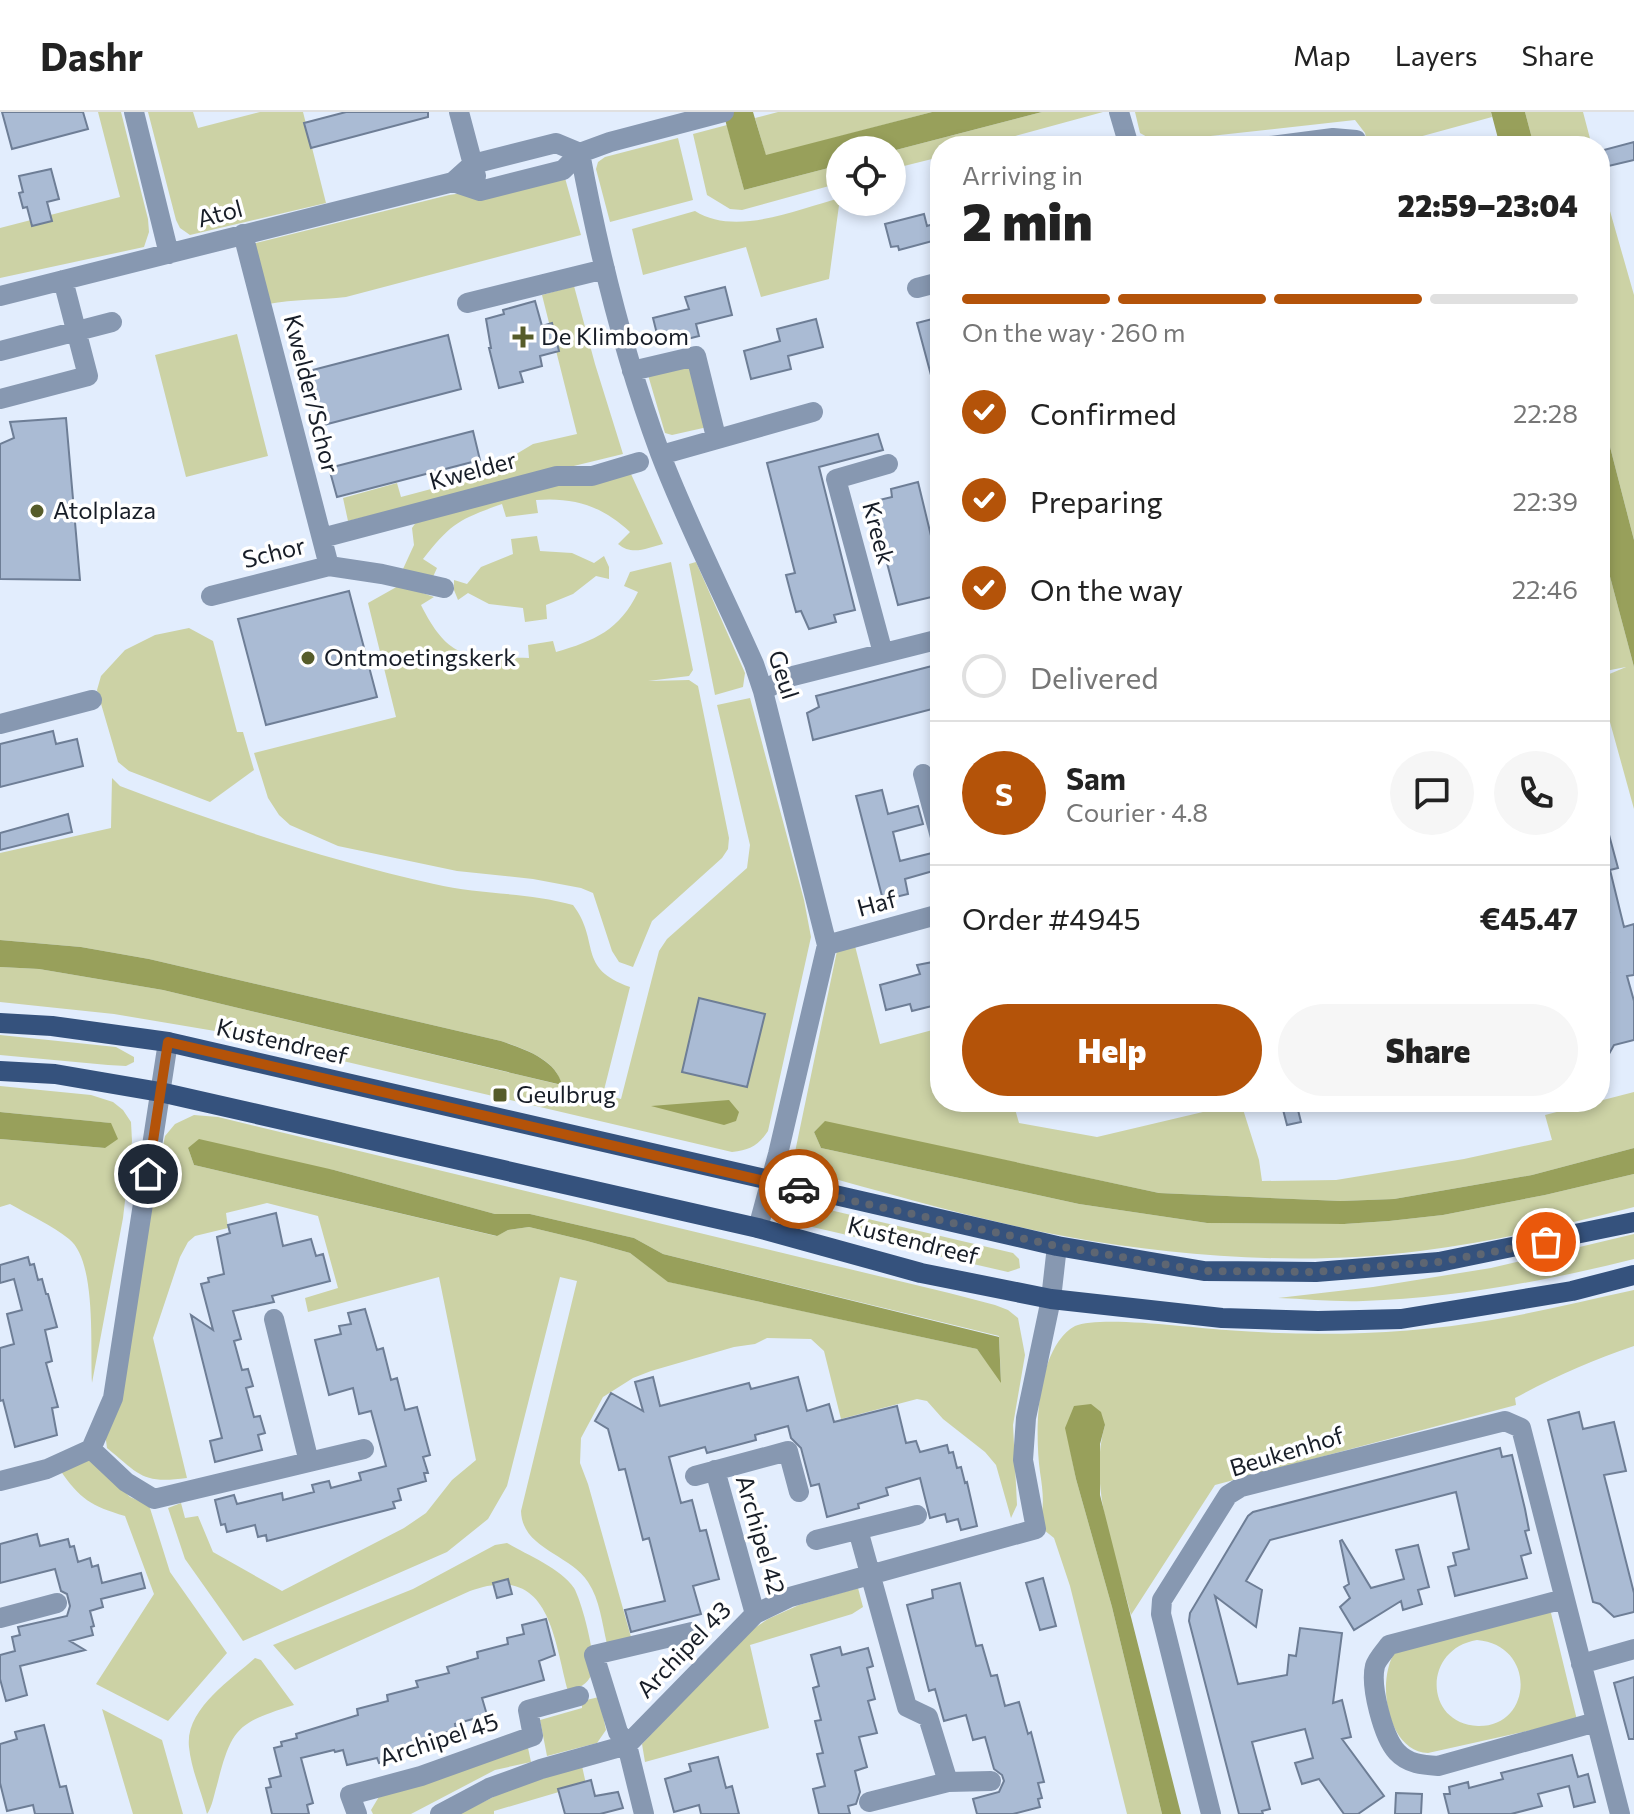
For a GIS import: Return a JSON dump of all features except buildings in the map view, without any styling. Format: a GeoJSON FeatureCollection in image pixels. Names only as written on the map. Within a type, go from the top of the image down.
{"type":"FeatureCollection","features":[{"type":"Feature","properties":{"kind":"main road","name":"Kustendreef"},"geometry":{"type":"LineString","coordinates":[[0,1023],[52,1026],[168,1042],[1057,1246],[1204,1271],[1316,1272],[1439,1262],[1634,1222]]}},
{"type":"Feature","properties":{"kind":"main road","name":"Kustendreef"},"geometry":{"type":"LineString","coordinates":[[0,1071],[55,1074],[160,1092],[758,1228],[921,1273],[1051,1299],[1222,1318],[1318,1321],[1401,1319],[1572,1291],[1634,1275]]}},
{"type":"Feature","properties":{"kind":"street"},"geometry":{"type":"LineString","coordinates":[[134,112],[169,254]]}},
{"type":"Feature","properties":{"kind":"street"},"geometry":{"type":"LineString","coordinates":[[459,112],[480,191]]}},
{"type":"Feature","properties":{"kind":"street","name":"Atol"},"geometry":{"type":"LineString","coordinates":[[480,191],[563,170],[580,153],[610,142],[723,112]]}},
{"type":"Feature","properties":{"kind":"street"},"geometry":{"type":"LineString","coordinates":[[1119,112],[1126,136]]}},
{"type":"Feature","properties":{"kind":"street","name":"Atol"},"geometry":{"type":"LineString","coordinates":[[0,296],[453,182],[473,164],[556,143],[580,153]]}},
{"type":"Feature","properties":{"kind":"street","name":"Geul"},"geometry":{"type":"LineString","coordinates":[[580,153],[595,232],[632,371],[661,455],[754,664],[827,945],[758,1228]]}},
{"type":"Feature","properties":{"kind":"street"},"geometry":{"type":"LineString","coordinates":[[453,182],[480,191]]}},
{"type":"Feature","properties":{"kind":"street","name":"Kwelder/Schor"},"geometry":{"type":"LineString","coordinates":[[243,234],[329,566]]}},
{"type":"Feature","properties":{"kind":"street"},"geometry":{"type":"LineString","coordinates":[[467,303],[605,269]]}},
{"type":"Feature","properties":{"kind":"street"},"geometry":{"type":"LineString","coordinates":[[0,399],[88,376],[63,280]]}},
{"type":"Feature","properties":{"kind":"street"},"geometry":{"type":"LineString","coordinates":[[917,288],[930,285]]}},
{"type":"Feature","properties":{"kind":"street"},"geometry":{"type":"LineString","coordinates":[[0,351],[112,322]]}},
{"type":"Feature","properties":{"kind":"street"},"geometry":{"type":"LineString","coordinates":[[632,371],[696,356],[716,437]]}},
{"type":"Feature","properties":{"kind":"street"},"geometry":{"type":"LineString","coordinates":[[661,455],[813,412]]}},
{"type":"Feature","properties":{"kind":"street","name":"Kwelder"},"geometry":{"type":"LineString","coordinates":[[322,538],[557,476],[592,476],[639,462]]}},
{"type":"Feature","properties":{"kind":"street","name":"Kreek"},"geometry":{"type":"LineString","coordinates":[[883,653],[836,479],[888,464]]}},
{"type":"Feature","properties":{"kind":"street","name":"Schor"},"geometry":{"type":"LineString","coordinates":[[211,596],[329,566],[444,588]]}},
{"type":"Feature","properties":{"kind":"street"},"geometry":{"type":"LineString","coordinates":[[763,691],[785,678],[930,641]]}},
{"type":"Feature","properties":{"kind":"street"},"geometry":{"type":"LineString","coordinates":[[0,724],[92,700]]}},
{"type":"Feature","properties":{"kind":"street"},"geometry":{"type":"LineString","coordinates":[[923,774],[930,800]]}},
{"type":"Feature","properties":{"kind":"street","name":"Haf"},"geometry":{"type":"LineString","coordinates":[[827,945],[930,917]]}},
{"type":"Feature","properties":{"kind":"street"},"geometry":{"type":"LineString","coordinates":[[0,1481],[47,1469],[91,1449],[113,1398],[168,1042]]}},
{"type":"Feature","properties":{"kind":"street"},"geometry":{"type":"LineString","coordinates":[[1051,1299],[1057,1246]]}},
{"type":"Feature","properties":{"kind":"street","name":"Archipel 43"},"geometry":{"type":"LineString","coordinates":[[627,1745],[755,1614],[790,1597],[1036,1529],[1023,1460],[1026,1418],[1051,1299]]}},
{"type":"Feature","properties":{"kind":"street"},"geometry":{"type":"LineString","coordinates":[[274,1319],[309,1462]]}},
{"type":"Feature","properties":{"kind":"street","name":"Beukenhof"},"geometry":{"type":"LineString","coordinates":[[1211,1814],[1161,1614],[1162,1600],[1228,1495],[1241,1487],[1505,1421],[1521,1428],[1620,1814]]}},
{"type":"Feature","properties":{"kind":"street"},"geometry":{"type":"LineString","coordinates":[[91,1449],[126,1482],[154,1499],[364,1449]]}},
{"type":"Feature","properties":{"kind":"street","name":"Archipel 42"},"geometry":{"type":"LineString","coordinates":[[695,1476],[788,1451],[799,1492]]}},
{"type":"Feature","properties":{"kind":"street","name":"Archipel 42"},"geometry":{"type":"LineString","coordinates":[[715,1470],[755,1614]]}},
{"type":"Feature","properties":{"kind":"street"},"geometry":{"type":"LineString","coordinates":[[816,1540],[917,1515]]}},
{"type":"Feature","properties":{"kind":"street"},"geometry":{"type":"LineString","coordinates":[[858,1530],[907,1707],[928,1717],[948,1782]]}},
{"type":"Feature","properties":{"kind":"street"},"geometry":{"type":"LineString","coordinates":[[1564,1599],[1389,1645],[1375,1666],[1375,1690],[1383,1727],[1397,1752],[1418,1765],[1438,1766],[1596,1722]]}},
{"type":"Feature","properties":{"kind":"street"},"geometry":{"type":"LineString","coordinates":[[0,1618],[57,1603]]}},
{"type":"Feature","properties":{"kind":"street"},"geometry":{"type":"LineString","coordinates":[[644,1814],[627,1745],[618,1732],[594,1655],[692,1632]]}},
{"type":"Feature","properties":{"kind":"street"},"geometry":{"type":"LineString","coordinates":[[1581,1664],[1634,1649]]}},
{"type":"Feature","properties":{"kind":"street","name":"Archipel 45"},"geometry":{"type":"LineString","coordinates":[[357,1814],[350,1795],[421,1776],[533,1736],[528,1710],[579,1696]]}},
{"type":"Feature","properties":{"kind":"street"},"geometry":{"type":"LineString","coordinates":[[533,1736],[541,1769]]}},
{"type":"Feature","properties":{"kind":"street"},"geometry":{"type":"LineString","coordinates":[[440,1814],[489,1788],[541,1769],[627,1745]]}},
{"type":"Feature","properties":{"kind":"street"},"geometry":{"type":"LineString","coordinates":[[869,1802],[948,1782],[991,1781]]}},
{"type":"Feature","properties":{"kind":"shaded area"},"geometry":{"type":"Polygon","coordinates":[[[98,112],[121,112],[148,219],[149,232],[144,247],[0,278],[0,228],[120,197],[98,112]]]}},
{"type":"Feature","properties":{"kind":"shaded area"},"geometry":{"type":"Polygon","coordinates":[[[148,112],[193,112],[198,128],[260,112],[303,112],[326,203],[190,235],[180,228],[176,220],[148,112]]]}},
{"type":"Feature","properties":{"kind":"shaded area"},"geometry":{"type":"Polygon","coordinates":[[[723,112],[753,112],[766,155],[826,139],[826,169],[744,190],[723,112]]]}},
{"type":"Feature","properties":{"kind":"shaded area"},"geometry":{"type":"Polygon","coordinates":[[[778,112],[932,112],[841,136],[826,136],[826,140],[766,156],[755,118],[778,112]]]}},
{"type":"Feature","properties":{"kind":"shaded area"},"geometry":{"type":"Polygon","coordinates":[[[932,112],[1042,112],[950,136],[930,136],[930,141],[906,147],[906,136],[839,136],[932,112]]]}},
{"type":"Feature","properties":{"kind":"shaded area"},"geometry":{"type":"Polygon","coordinates":[[[1042,112],[1103,112],[1015,136],[950,136],[1042,112]]]}},
{"type":"Feature","properties":{"kind":"shaded area"},"geometry":{"type":"Polygon","coordinates":[[[1135,112],[1491,112],[1492,117],[1423,136],[1366,136],[1355,120],[1210,136],[1145,136],[1140,133],[1135,112]]]}},
{"type":"Feature","properties":{"kind":"shaded area"},"geometry":{"type":"Polygon","coordinates":[[[1491,112],[1525,112],[1531,136],[1497,136],[1491,112]]]}},
{"type":"Feature","properties":{"kind":"shaded area"},"geometry":{"type":"Polygon","coordinates":[[[1525,112],[1583,112],[1589,136],[1531,136],[1525,112]]]}},
{"type":"Feature","properties":{"kind":"shaded area"},"geometry":{"type":"Polygon","coordinates":[[[727,125],[744,190],[826,169],[826,187],[742,210],[730,209],[707,195],[693,134],[727,125]]]}},
{"type":"Feature","properties":{"kind":"shaded area"},"geometry":{"type":"Polygon","coordinates":[[[678,138],[693,200],[610,222],[596,169],[598,162],[605,157],[678,138]]]}},
{"type":"Feature","properties":{"kind":"shaded area"},"geometry":{"type":"Polygon","coordinates":[[[930,141],[930,160],[906,166],[906,147],[930,141]]]}},
{"type":"Feature","properties":{"kind":"shaded area"},"geometry":{"type":"Polygon","coordinates":[[[565,178],[581,235],[346,297],[268,304],[252,244],[449,195],[565,178]]]}},
{"type":"Feature","properties":{"kind":"shaded area"},"geometry":{"type":"Polygon","coordinates":[[[826,202],[826,216],[838,216],[829,279],[761,297],[746,247],[643,275],[632,229],[695,211],[729,221],[786,214],[826,202]]]}},
{"type":"Feature","properties":{"kind":"shaded area"},"geometry":{"type":"Polygon","coordinates":[[[1610,211],[1634,295],[1634,540],[1610,447],[1610,211]]]}},
{"type":"Feature","properties":{"kind":"shaded area"},"geometry":{"type":"Polygon","coordinates":[[[574,286],[623,454],[348,521],[343,498],[397,483],[401,497],[480,476],[533,444],[577,434],[542,295],[574,286]]]}},
{"type":"Feature","properties":{"kind":"shaded area"},"geometry":{"type":"Polygon","coordinates":[[[237,334],[268,456],[186,477],[155,355],[237,334]]]}},
{"type":"Feature","properties":{"kind":"shaded area"},"geometry":{"type":"Polygon","coordinates":[[[688,360],[712,426],[672,435],[665,433],[648,375],[688,360]]]}},
{"type":"Feature","properties":{"kind":"shaded area"},"geometry":{"type":"Polygon","coordinates":[[[1610,447],[1634,540],[1634,667],[1610,577],[1610,447]]]}},
{"type":"Feature","properties":{"kind":"shaded area"},"geometry":{"type":"Polygon","coordinates":[[[631,474],[663,544],[640,550],[623,548],[618,544],[630,532],[609,516],[575,502],[536,500],[538,513],[506,517],[502,504],[457,524],[441,537],[423,559],[437,568],[432,579],[403,569],[414,545],[412,528],[417,521],[560,483],[631,474]]]}},
{"type":"Feature","properties":{"kind":"shaded area"},"geometry":{"type":"Polygon","coordinates":[[[537,536],[540,551],[572,553],[594,563],[604,556],[609,567],[609,579],[596,576],[573,594],[546,605],[547,619],[525,622],[523,608],[489,604],[468,593],[458,600],[454,580],[467,584],[481,567],[513,554],[511,539],[537,536]]]}},
{"type":"Feature","properties":{"kind":"shaded area"},"geometry":{"type":"Polygon","coordinates":[[[671,562],[693,670],[689,676],[648,681],[689,680],[698,686],[729,838],[728,849],[722,858],[652,921],[633,967],[619,962],[612,951],[593,893],[533,879],[457,871],[338,846],[290,825],[268,798],[254,753],[396,717],[368,603],[400,585],[434,597],[421,605],[442,638],[452,647],[477,656],[529,658],[528,645],[553,641],[556,652],[604,632],[623,616],[638,592],[624,586],[630,572],[671,562]]]}},
{"type":"Feature","properties":{"kind":"shaded area"},"geometry":{"type":"Polygon","coordinates":[[[696,562],[745,673],[743,687],[715,695],[689,564],[696,562]]]}},
{"type":"Feature","properties":{"kind":"shaded area"},"geometry":{"type":"Polygon","coordinates":[[[1610,577],[1634,667],[1634,809],[1610,722],[1610,674],[1626,667],[1610,670],[1610,577]]]}},
{"type":"Feature","properties":{"kind":"shaded area"},"geometry":{"type":"Polygon","coordinates":[[[189,628],[213,641],[237,732],[243,732],[254,770],[210,802],[129,771],[118,762],[97,690],[101,676],[125,650],[155,635],[189,628]]]}},
{"type":"Feature","properties":{"kind":"shaded area"},"geometry":{"type":"Polygon","coordinates":[[[750,698],[811,937],[768,1131],[749,1148],[732,1152],[215,1031],[114,1014],[0,1002],[0,967],[39,969],[163,990],[561,1085],[558,1076],[546,1062],[501,1041],[149,959],[81,947],[0,940],[0,853],[111,828],[112,778],[120,786],[197,814],[354,864],[451,888],[573,905],[602,971],[630,987],[603,1094],[621,1099],[659,951],[667,939],[747,868],[750,845],[717,705],[750,698]]]}},
{"type":"Feature","properties":{"kind":"shaded area"},"geometry":{"type":"Polygon","coordinates":[[[0,940],[81,947],[149,959],[501,1041],[546,1062],[559,1076],[562,1085],[163,990],[39,969],[0,967],[0,940]]]}},
{"type":"Feature","properties":{"kind":"shaded area"},"geometry":{"type":"Polygon","coordinates":[[[854,942],[880,1044],[930,1031],[930,1112],[1016,1112],[1019,1123],[1097,1137],[1203,1112],[1244,1112],[1259,1160],[1262,1181],[1336,1180],[1464,1159],[1552,1140],[1545,1115],[1557,1112],[1610,1112],[1610,1098],[1634,1092],[1634,1148],[1532,1175],[1394,1199],[1341,1201],[1159,1193],[825,1122],[814,1132],[821,1148],[1079,1204],[1207,1223],[1344,1224],[1443,1215],[1634,1174],[1634,1207],[1501,1238],[1420,1251],[1333,1258],[1244,1257],[1154,1250],[1036,1231],[809,1172],[800,1164],[795,1152],[838,946],[854,942]]]}},
{"type":"Feature","properties":{"kind":"shaded area"},"geometry":{"type":"Polygon","coordinates":[[[0,1035],[116,1047],[134,1057],[134,1062],[126,1066],[0,1055],[0,1035]]]}},
{"type":"Feature","properties":{"kind":"shaded area"},"geometry":{"type":"Polygon","coordinates":[[[0,1086],[91,1095],[113,1102],[131,1122],[132,1141],[123,1218],[92,1383],[88,1285],[78,1250],[62,1234],[10,1204],[0,1207],[0,1139],[105,1148],[110,1123],[0,1112],[0,1086]]]}},
{"type":"Feature","properties":{"kind":"shaded area"},"geometry":{"type":"Polygon","coordinates":[[[729,1100],[739,1112],[736,1121],[724,1125],[651,1106],[729,1100]]]}},
{"type":"Feature","properties":{"kind":"shaded area"},"geometry":{"type":"Polygon","coordinates":[[[0,1112],[111,1123],[118,1139],[105,1148],[0,1139],[0,1112]]]}},
{"type":"Feature","properties":{"kind":"shaded area"},"geometry":{"type":"Polygon","coordinates":[[[194,1115],[218,1117],[949,1293],[1008,1310],[1018,1318],[1025,1355],[1013,1425],[1017,1505],[1011,1518],[996,1465],[927,1401],[917,1399],[841,1419],[824,1351],[811,1339],[767,1338],[755,1344],[651,1371],[633,1378],[603,1397],[581,1438],[580,1463],[631,1637],[607,1644],[598,1604],[588,1582],[580,1572],[529,1534],[521,1511],[577,1281],[560,1277],[507,1486],[488,1519],[447,1552],[243,1641],[185,1559],[168,1508],[181,1503],[185,1518],[198,1516],[213,1552],[282,1591],[404,1528],[426,1513],[452,1480],[476,1460],[439,1277],[308,1312],[305,1298],[338,1288],[318,1216],[267,1203],[226,1213],[228,1228],[195,1236],[188,1242],[153,1338],[187,1478],[160,1480],[142,1475],[107,1448],[105,1433],[165,1136],[175,1124],[194,1115]],[[188,1148],[194,1165],[496,1236],[508,1230],[529,1227],[630,1253],[669,1282],[977,1349],[1001,1381],[999,1336],[663,1254],[634,1238],[530,1214],[495,1214],[334,1170],[188,1148]]]}},
{"type":"Feature","properties":{"kind":"shaded area"},"geometry":{"type":"Polygon","coordinates":[[[825,1121],[1159,1193],[1341,1201],[1394,1199],[1532,1175],[1634,1148],[1634,1174],[1443,1215],[1344,1224],[1207,1223],[1079,1204],[821,1148],[814,1132],[825,1121]]]}},
{"type":"Feature","properties":{"kind":"shaded area"},"geometry":{"type":"Polygon","coordinates":[[[199,1139],[334,1170],[495,1214],[530,1214],[634,1238],[663,1254],[999,1337],[1001,1383],[977,1349],[668,1282],[630,1253],[587,1241],[529,1227],[508,1230],[497,1236],[194,1165],[188,1148],[199,1139]]]}},
{"type":"Feature","properties":{"kind":"shaded area"},"geometry":{"type":"Polygon","coordinates":[[[817,1207],[1013,1253],[1019,1259],[1020,1268],[1008,1272],[808,1226],[804,1216],[807,1209],[817,1207]]]}},
{"type":"Feature","properties":{"kind":"shaded area"},"geometry":{"type":"Polygon","coordinates":[[[1634,1234],[1634,1259],[1534,1281],[1397,1299],[1342,1301],[1278,1298],[1491,1268],[1634,1234]]]}},
{"type":"Feature","properties":{"kind":"shaded area"},"geometry":{"type":"Polygon","coordinates":[[[1634,1290],[1634,1346],[1544,1383],[1515,1398],[1516,1405],[1215,1485],[1131,1615],[1101,1496],[1100,1448],[1105,1425],[1066,1428],[1076,1479],[1112,1607],[1162,1814],[1127,1814],[1070,1586],[1054,1538],[1039,1526],[1043,1499],[1038,1457],[1039,1402],[1053,1350],[1065,1334],[1075,1326],[1105,1322],[1292,1334],[1393,1332],[1492,1320],[1634,1290]]]}},
{"type":"Feature","properties":{"kind":"shaded area"},"geometry":{"type":"Polygon","coordinates":[[[1091,1404],[1101,1412],[1105,1425],[1100,1444],[1100,1495],[1181,1814],[1162,1814],[1112,1607],[1076,1479],[1065,1428],[1074,1406],[1091,1404]]]}},
{"type":"Feature","properties":{"kind":"shaded area"},"geometry":{"type":"Polygon","coordinates":[[[88,1455],[130,1497],[149,1505],[170,1572],[227,1653],[168,1721],[96,1684],[154,1594],[125,1516],[87,1500],[60,1470],[88,1455]]]}},
{"type":"Feature","properties":{"kind":"shaded area"},"geometry":{"type":"Polygon","coordinates":[[[507,1543],[552,1568],[574,1588],[588,1630],[593,1666],[590,1677],[579,1687],[568,1691],[551,1627],[543,1609],[532,1595],[517,1587],[496,1585],[470,1591],[295,1670],[273,1645],[413,1589],[495,1545],[507,1543]]]}},
{"type":"Feature","properties":{"kind":"shaded area"},"geometry":{"type":"Polygon","coordinates":[[[858,1588],[863,1607],[852,1614],[750,1645],[769,1728],[645,1762],[642,1744],[744,1635],[768,1619],[799,1605],[858,1588]]]}},
{"type":"Feature","properties":{"kind":"shaded area"},"geometry":{"type":"Polygon","coordinates":[[[1543,1610],[1551,1613],[1577,1720],[1428,1753],[1414,1749],[1403,1740],[1389,1713],[1386,1680],[1395,1652],[1543,1610]],[[1477,1640],[1459,1646],[1446,1657],[1439,1671],[1439,1700],[1447,1713],[1460,1722],[1478,1726],[1496,1723],[1509,1714],[1518,1701],[1521,1685],[1518,1670],[1510,1656],[1497,1645],[1477,1640]]]}},
{"type":"Feature","properties":{"kind":"shaded area"},"geometry":{"type":"Polygon","coordinates":[[[255,1658],[261,1660],[294,1705],[260,1717],[240,1730],[227,1751],[207,1814],[189,1747],[194,1720],[212,1696],[255,1658]]]}},
{"type":"Feature","properties":{"kind":"shaded area"},"geometry":{"type":"Polygon","coordinates":[[[599,1697],[606,1730],[597,1743],[547,1756],[540,1720],[582,1708],[582,1701],[599,1697]]]}},
{"type":"Feature","properties":{"kind":"shaded area"},"geometry":{"type":"Polygon","coordinates":[[[102,1709],[162,1740],[183,1814],[133,1814],[102,1709]]]}},
{"type":"Feature","properties":{"kind":"shaded area"},"geometry":{"type":"Polygon","coordinates":[[[527,1743],[531,1762],[495,1770],[411,1814],[373,1814],[371,1810],[380,1795],[527,1743]]]}},
{"type":"Feature","properties":{"kind":"shaded area"},"geometry":{"type":"Polygon","coordinates":[[[582,1766],[586,1784],[494,1811],[494,1814],[458,1814],[510,1789],[582,1766]]]}},
{"type":"Feature","properties":{"kind":"way so far"},"geometry":{"type":"LineString","coordinates":[[799,1189],[1057,1246],[1204,1271],[1316,1272],[1439,1262],[1546,1242]]}},
{"type":"Feature","properties":{"kind":"place","name":"De Klimboom"},"geometry":{"type":"Point","coordinates":[523,337]}},
{"type":"Feature","properties":{"kind":"place","name":"Atolplaza"},"geometry":{"type":"Point","coordinates":[37,511]}},
{"type":"Feature","properties":{"kind":"place","name":"Ontmoetingskerk"},"geometry":{"type":"Point","coordinates":[308,658]}},
{"type":"Feature","properties":{"kind":"place","name":"Geulbrug"},"geometry":{"type":"Point","coordinates":[500,1095]}},
{"type":"Feature","properties":{"kind":"route"},"geometry":{"type":"LineString","coordinates":[[148,1174],[168,1042],[799,1189]]}}]}
